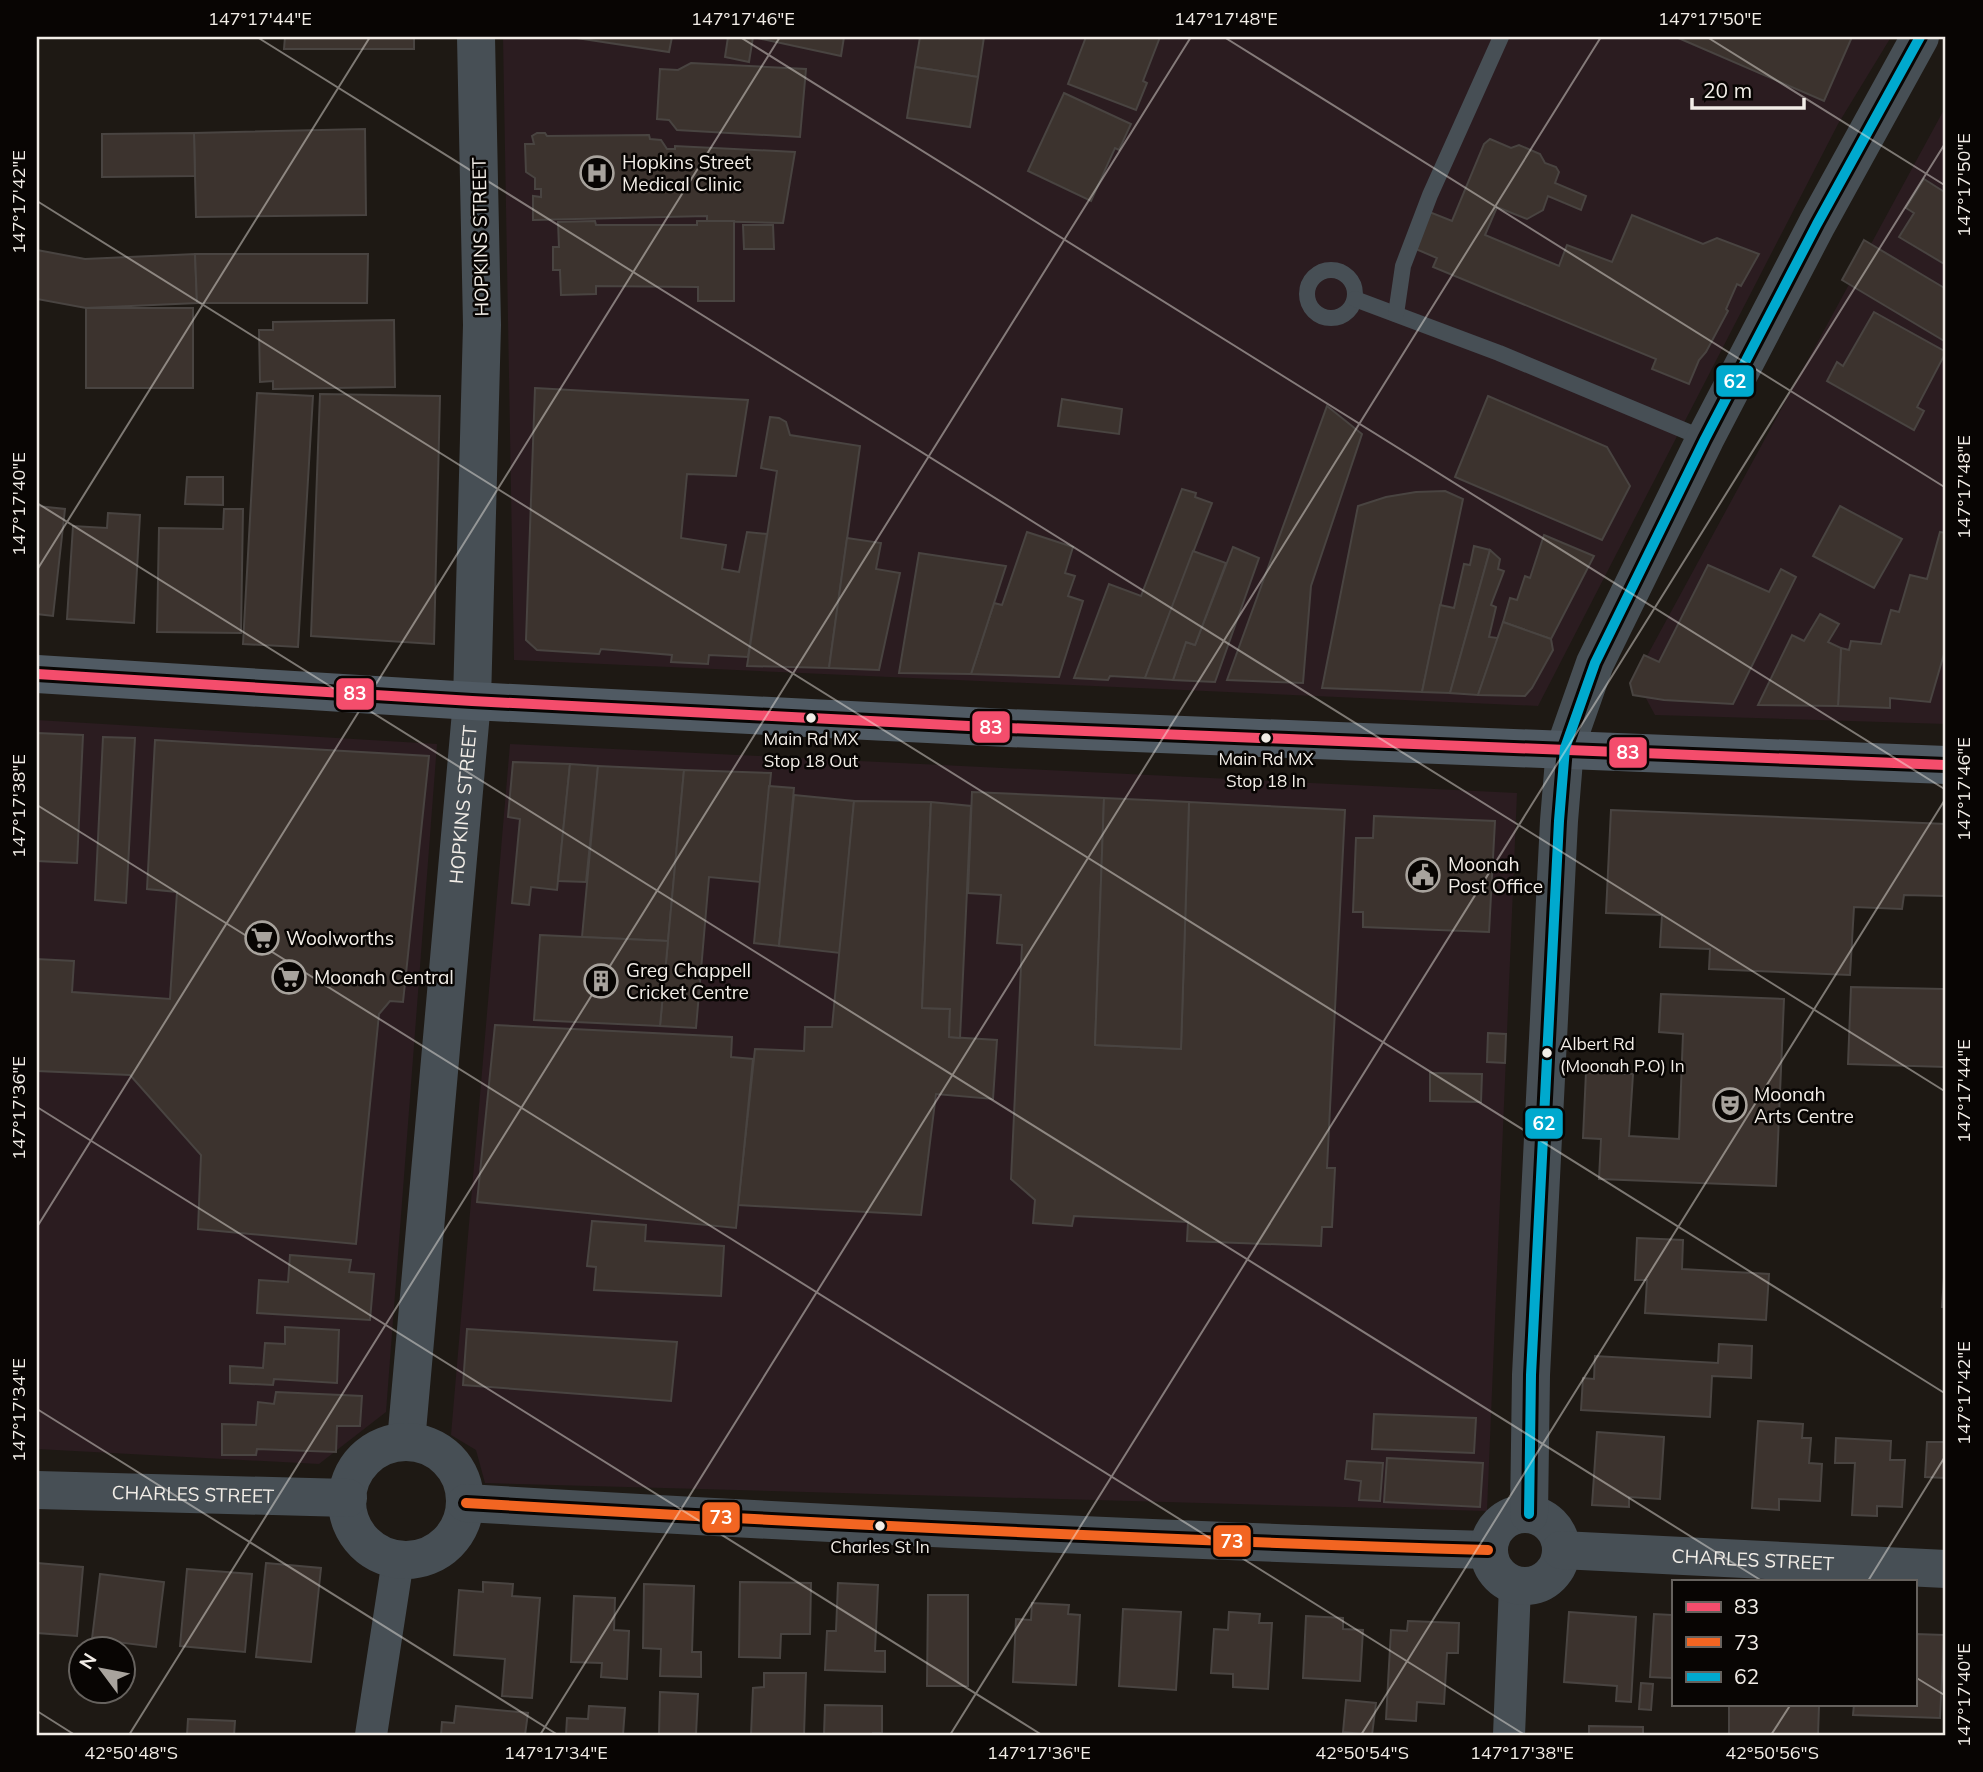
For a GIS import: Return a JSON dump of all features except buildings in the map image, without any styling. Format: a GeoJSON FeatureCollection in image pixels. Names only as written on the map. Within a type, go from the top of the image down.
{"type":"FeatureCollection","features":[{"type":"Feature","properties":{"kind":"main road"},"geometry":{"type":"LineString","coordinates":[[37,674],[472,701],[1008,728],[1946,765]]}},
{"type":"Feature","properties":{"kind":"street","name":"HOPKINS STREET"},"geometry":{"type":"LineString","coordinates":[[406,1442],[472,701],[482,325],[476,37]]}},
{"type":"Feature","properties":{"kind":"street"},"geometry":{"type":"LineString","coordinates":[[1529,1514],[1532,1361],[1565,748],[1595,663],[1704,439],[1920,37]]}},
{"type":"Feature","properties":{"kind":"street"},"geometry":{"type":"LineString","coordinates":[[406,1442],[425,1445],[442,1454],[455,1467],[463,1484],[466,1503],[461,1522],[452,1539],[436,1552],[418,1559],[398,1560],[381,1555],[367,1545],[356,1531],[349,1515],[348,1498],[351,1480],[360,1465],[373,1453],[389,1445],[406,1442]]}},
{"type":"Feature","properties":{"kind":"street","name":"CHARLES STREET"},"geometry":{"type":"LineString","coordinates":[[37,1490],[348,1498]]}},
{"type":"Feature","properties":{"kind":"street"},"geometry":{"type":"LineString","coordinates":[[466,1503],[1177,1541],[1488,1550]]}},
{"type":"Feature","properties":{"kind":"street"},"geometry":{"type":"LineString","coordinates":[[1517,1514],[1539,1516],[1556,1530],[1562,1550],[1555,1572],[1547,1580],[1538,1585],[1515,1586],[1495,1573],[1488,1550],[1490,1538],[1497,1527],[1517,1514]]}},
{"type":"Feature","properties":{"kind":"street","name":"CHARLES STREET"},"geometry":{"type":"LineString","coordinates":[[1562,1550],[1946,1569]]}},
{"type":"Feature","properties":{"kind":"street"},"geometry":{"type":"LineString","coordinates":[[371,1735],[398,1560]]}},
{"type":"Feature","properties":{"kind":"street"},"geometry":{"type":"LineString","coordinates":[[1508,1735],[1515,1586]]}},
{"type":"Feature","properties":{"kind":"lane"},"geometry":{"type":"LineString","coordinates":[[1396,314],[1403,266],[1430,195],[1502,37]]}},
{"type":"Feature","properties":{"kind":"lane"},"geometry":{"type":"LineString","coordinates":[[1355,299],[1499,354],[1704,439]]}},
{"type":"Feature","properties":{"kind":"shaded area"},"geometry":{"type":"Polygon","coordinates":[[[503,37],[1891,37],[1838,124],[1538,706],[514,660],[503,37]]]}},
{"type":"Feature","properties":{"kind":"shaded area"},"geometry":{"type":"Polygon","coordinates":[[[1946,106],[1946,724],[1655,715],[1635,678],[1946,106]]]}},
{"type":"Feature","properties":{"kind":"shaded area"},"geometry":{"type":"Polygon","coordinates":[[[37,720],[437,744],[386,1412],[319,1464],[37,1449],[37,720]]]}},
{"type":"Feature","properties":{"kind":"shaded area"},"geometry":{"type":"Polygon","coordinates":[[[510,744],[1517,793],[1487,1511],[485,1483],[476,1450],[451,1435],[510,744]]]}},
{"type":"Feature","properties":{"kind":"transit line","name":"62"},"geometry":{"type":"LineString","coordinates":[[1529,1514],[1531,1375],[1565,748],[1595,663],[1705,439],[1817,224],[1920,37]]}},
{"type":"Feature","properties":{"kind":"transit line","name":"83"},"geometry":{"type":"LineString","coordinates":[[37,674],[472,701],[1008,728],[1946,765]]}},
{"type":"Feature","properties":{"kind":"transit line","name":"73"},"geometry":{"type":"LineString","coordinates":[[466,1503],[977,1530],[1488,1550]]}},
{"type":"Feature","properties":{"kind":"place","name":"Hopkins Street Medical Clinic"},"geometry":{"type":"Point","coordinates":[597,173]}},
{"type":"Feature","properties":{"kind":"place","name":"Main Rd MX Stop 18 Out"},"geometry":{"type":"Point","coordinates":[811,718]}},
{"type":"Feature","properties":{"kind":"place","name":"Main Rd MX Stop 18 In"},"geometry":{"type":"Point","coordinates":[1266,738]}},
{"type":"Feature","properties":{"kind":"place","name":"Moonah Post Office"},"geometry":{"type":"Point","coordinates":[1423,875]}},
{"type":"Feature","properties":{"kind":"place","name":"Woolworths"},"geometry":{"type":"Point","coordinates":[262,938]}},
{"type":"Feature","properties":{"kind":"place","name":"Moonah Central"},"geometry":{"type":"Point","coordinates":[289,977]}},
{"type":"Feature","properties":{"kind":"place","name":"Greg Chappell Cricket Centre"},"geometry":{"type":"Point","coordinates":[601,981]}},
{"type":"Feature","properties":{"kind":"place","name":"Albert Rd (Moonah P.O) In"},"geometry":{"type":"Point","coordinates":[1547,1053]}},
{"type":"Feature","properties":{"kind":"place","name":"Moonah Arts Centre"},"geometry":{"type":"Point","coordinates":[1730,1105]}},
{"type":"Feature","properties":{"kind":"place","name":"Charles St In"},"geometry":{"type":"Point","coordinates":[880,1526]}}]}
